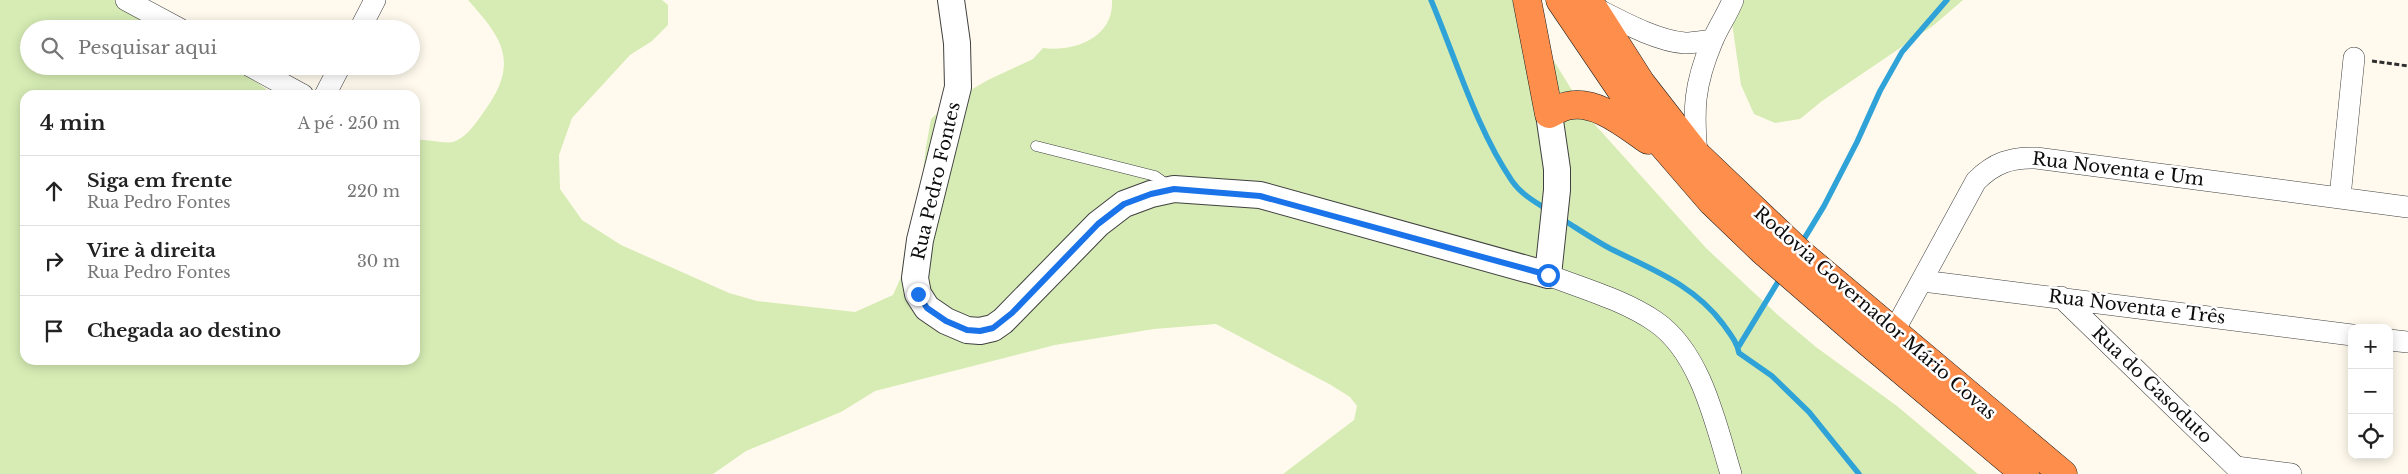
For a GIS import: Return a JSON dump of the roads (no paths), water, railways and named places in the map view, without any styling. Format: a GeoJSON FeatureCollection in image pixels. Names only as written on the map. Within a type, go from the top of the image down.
{"type":"FeatureCollection","features":[{"type":"Feature","properties":{"kind":"highway"},"geometry":{"type":"LineString","coordinates":[[1527,0],[1549,114],[1568,106],[1593,108],[1617,120],[1669,154]]}},
{"type":"Feature","properties":{"kind":"highway","name":"Rodovia Governador Mário Covas"},"geometry":{"type":"LineString","coordinates":[[1560,0],[1642,121],[1712,202],[1763,251],[2026,474]]}},
{"type":"Feature","properties":{"kind":"highway","name":"Rodovia Governador Mário Covas"},"geometry":{"type":"LineString","coordinates":[[1590,4],[1641,83],[1697,155],[1800,252],[1893,333],[2064,474]]}},
{"type":"Feature","properties":{"kind":"street"},"geometry":{"type":"LineString","coordinates":[[126,0],[163,20]]}},
{"type":"Feature","properties":{"kind":"street"},"geometry":{"type":"LineString","coordinates":[[365,20],[375,0]]}},
{"type":"Feature","properties":{"kind":"street","name":"Rua Pedro Fontes"},"geometry":{"type":"LineString","coordinates":[[951,0],[957,43],[958,87],[920,240],[915,278],[918,294],[927,308],[946,321],[967,330],[980,331],[993,328],[1012,313],[1098,224],[1124,204],[1151,194],[1174,189],[1260,196],[1548,275],[1635,310],[1657,323],[1674,337],[1698,376],[1705,392],[1731,474]]}},
{"type":"Feature","properties":{"kind":"street"},"geometry":{"type":"LineString","coordinates":[[1697,155],[1694,115],[1697,90],[1713,40],[1733,0]]}},
{"type":"Feature","properties":{"kind":"street"},"geometry":{"type":"LineString","coordinates":[[1590,4],[1634,28],[1659,36],[1684,43],[1713,40]]}},
{"type":"Feature","properties":{"kind":"street"},"geometry":{"type":"LineString","coordinates":[[2340,197],[2354,58]]}},
{"type":"Feature","properties":{"kind":"street"},"geometry":{"type":"LineString","coordinates":[[267,75],[295,90]]}},
{"type":"Feature","properties":{"kind":"street"},"geometry":{"type":"LineString","coordinates":[[328,90],[335,75]]}},
{"type":"Feature","properties":{"kind":"street"},"geometry":{"type":"LineString","coordinates":[[1548,275],[1557,176],[1549,114]]}},
{"type":"Feature","properties":{"kind":"street","name":"Rua Noventa e Um"},"geometry":{"type":"LineString","coordinates":[[1893,333],[1976,181],[1989,168],[2004,161],[2020,157],[2408,207]]}},
{"type":"Feature","properties":{"kind":"street","name":"Rua Noventa e Três"},"geometry":{"type":"LineString","coordinates":[[1923,281],[2348,334]]}},
{"type":"Feature","properties":{"kind":"street","name":"Rua do Gasoduto"},"geometry":{"type":"LineString","coordinates":[[2061,297],[2240,470]]}},
{"type":"Feature","properties":{"kind":"street"},"geometry":{"type":"LineString","coordinates":[[2393,340],[2408,342]]}},
{"type":"Feature","properties":{"kind":"street"},"geometry":{"type":"LineString","coordinates":[[2240,470],[2291,474]]}},
{"type":"Feature","properties":{"kind":"lane"},"geometry":{"type":"LineString","coordinates":[[1036,146],[1155,176],[1174,189]]}},
{"type":"Feature","properties":{"kind":"waterway"},"geometry":{"type":"LineString","coordinates":[[1431,0],[1467,93],[1499,160],[1520,190],[1548,210]]}},
{"type":"Feature","properties":{"kind":"waterway"},"geometry":{"type":"LineString","coordinates":[[1801,244],[1824,206],[1857,142],[1880,91],[1902,52],[1947,0]]}},
{"type":"Feature","properties":{"kind":"waterway"},"geometry":{"type":"LineString","coordinates":[[1562,219],[1605,246],[1672,280],[1712,310],[1735,342],[1739,353],[1772,376],[1809,412],[1859,474]]}},
{"type":"Feature","properties":{"kind":"waterway"},"geometry":{"type":"LineString","coordinates":[[1739,346],[1781,277]]}}]}
